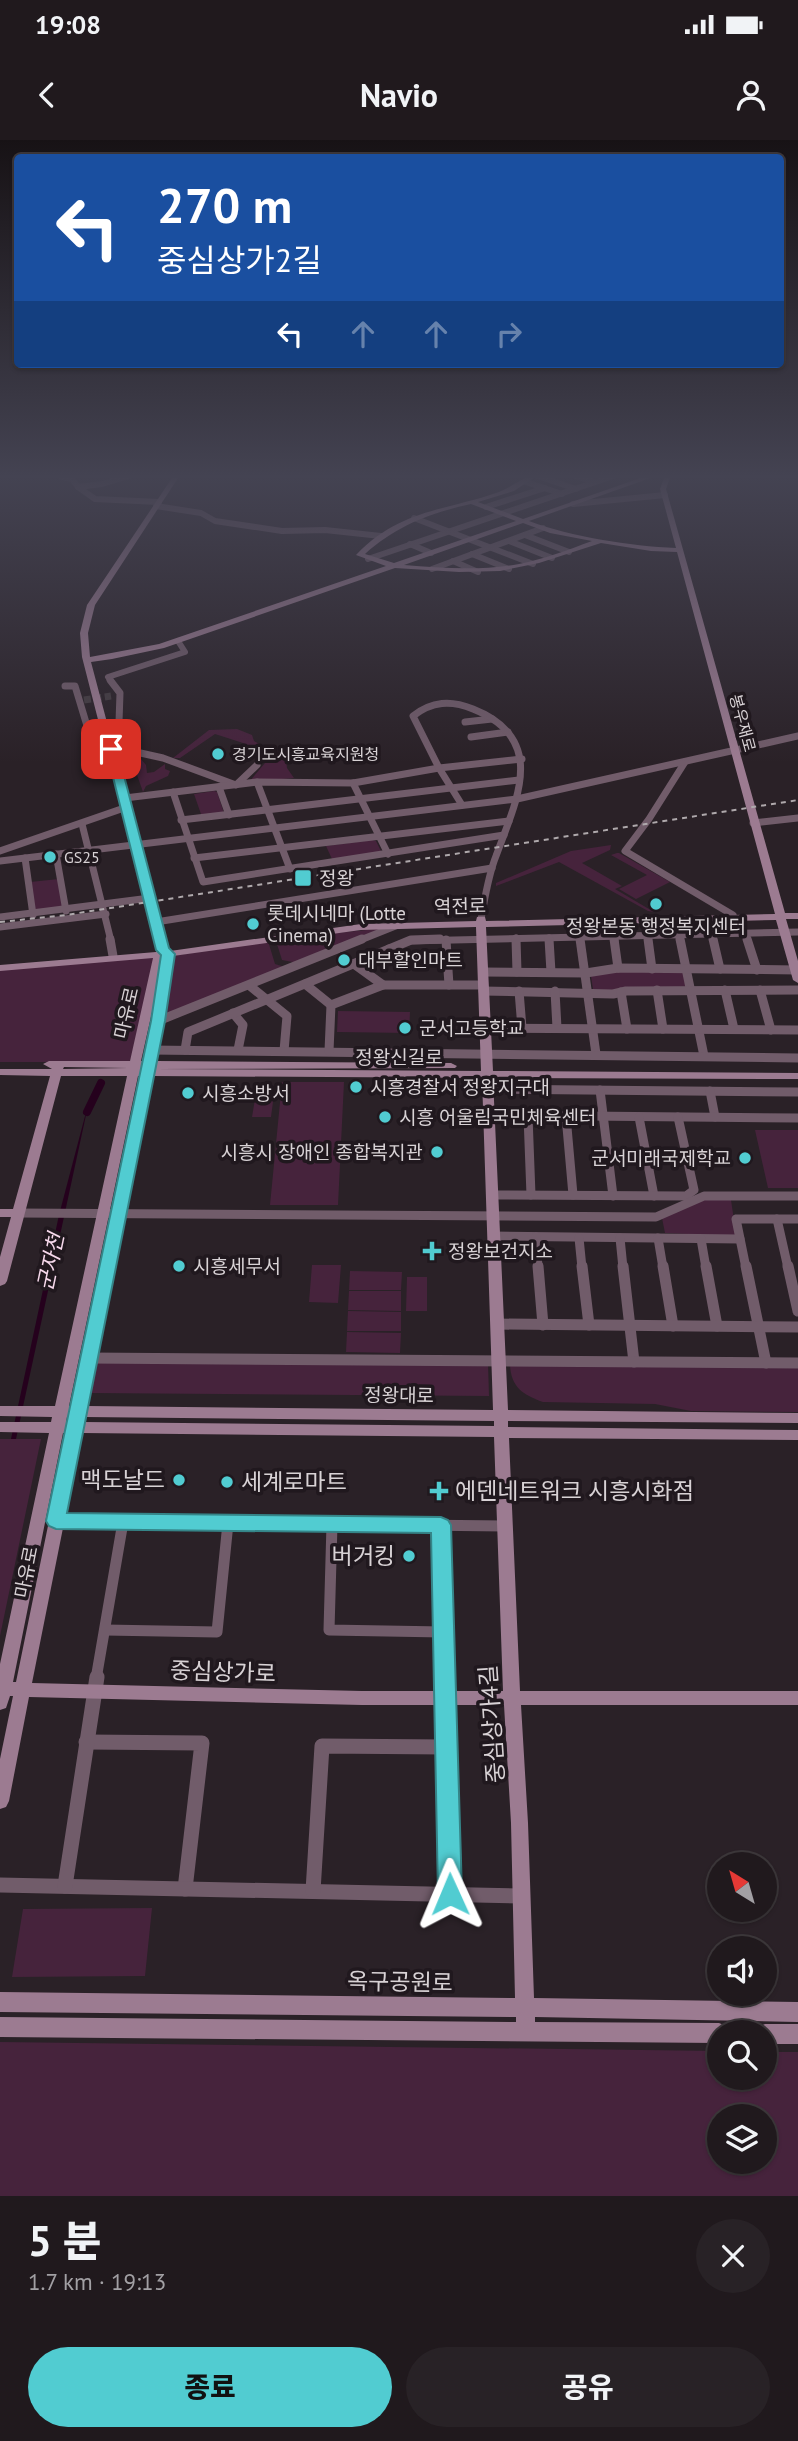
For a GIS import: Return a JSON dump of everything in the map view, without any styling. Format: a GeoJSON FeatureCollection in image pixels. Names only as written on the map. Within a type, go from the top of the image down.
{"type":"FeatureCollection","features":[{"type":"Feature","properties":{"kind":"street","name":"마유로"},"geometry":{"type":"LineString","coordinates":[[1,1692],[57,1428],[53,1411],[102,1213],[142,1065],[158,1021],[163,953],[87,660],[84,633],[91,605],[114,571]]}},
{"type":"Feature","properties":{"kind":"street"},"geometry":{"type":"LineString","coordinates":[[87,660],[142,652],[380,571]]}},
{"type":"Feature","properties":{"kind":"street"},"geometry":{"type":"LineString","coordinates":[[462,571],[489,571]]}},
{"type":"Feature","properties":{"kind":"street","name":"봉우재로"},"geometry":{"type":"LineString","coordinates":[[685,571],[797,973]]}},
{"type":"Feature","properties":{"kind":"street"},"geometry":{"type":"LineString","coordinates":[[178,641],[185,652],[108,677],[120,695],[119,722],[138,754],[163,758],[236,785]]}},
{"type":"Feature","properties":{"kind":"street"},"geometry":{"type":"LineString","coordinates":[[65,686],[75,687],[81,700],[94,749]]}},
{"type":"Feature","properties":{"kind":"street"},"geometry":{"type":"LineString","coordinates":[[111,696],[120,695]]}},
{"type":"Feature","properties":{"kind":"street"},"geometry":{"type":"LineString","coordinates":[[462,805],[439,768],[413,716],[421,706],[442,701],[461,703],[504,725],[522,759],[517,799],[492,868],[481,921],[500,1424]]}},
{"type":"Feature","properties":{"kind":"street"},"geometry":{"type":"LineString","coordinates":[[465,722],[492,719]]}},
{"type":"Feature","properties":{"kind":"street"},"geometry":{"type":"LineString","coordinates":[[471,737],[508,732]]}},
{"type":"Feature","properties":{"kind":"street"},"geometry":{"type":"LineString","coordinates":[[0,861],[517,799],[798,736]]}},
{"type":"Feature","properties":{"kind":"street"},"geometry":{"type":"LineString","coordinates":[[0,851],[82,824],[126,803],[173,792],[257,782],[354,783],[439,768],[522,759]]}},
{"type":"Feature","properties":{"kind":"street"},"geometry":{"type":"LineString","coordinates":[[685,762],[642,832],[625,851],[733,915]]}},
{"type":"Feature","properties":{"kind":"street"},"geometry":{"type":"LineString","coordinates":[[236,785],[257,765]]}},
{"type":"Feature","properties":{"kind":"street"},"geometry":{"type":"LineString","coordinates":[[181,820],[519,780]]}},
{"type":"Feature","properties":{"kind":"street"},"geometry":{"type":"LineString","coordinates":[[257,782],[290,869]]}},
{"type":"Feature","properties":{"kind":"street"},"geometry":{"type":"LineString","coordinates":[[354,783],[388,854]]}},
{"type":"Feature","properties":{"kind":"street"},"geometry":{"type":"LineString","coordinates":[[219,787],[229,815]]}},
{"type":"Feature","properties":{"kind":"street"},"geometry":{"type":"LineString","coordinates":[[173,792],[203,882],[504,835]]}},
{"type":"Feature","properties":{"kind":"street"},"geometry":{"type":"LineString","coordinates":[[754,823],[798,818]]}},
{"type":"Feature","properties":{"kind":"street"},"geometry":{"type":"LineString","coordinates":[[194,858],[509,821]]}},
{"type":"Feature","properties":{"kind":"street"},"geometry":{"type":"LineString","coordinates":[[82,824],[106,914],[113,956]]}},
{"type":"Feature","properties":{"kind":"street"},"geometry":{"type":"LineString","coordinates":[[56,854],[66,911]]}},
{"type":"Feature","properties":{"kind":"street"},"geometry":{"type":"LineString","coordinates":[[25,858],[33,915]]}},
{"type":"Feature","properties":{"kind":"street"},"geometry":{"type":"LineString","coordinates":[[156,922],[492,868]]}},
{"type":"Feature","properties":{"kind":"street"},"geometry":{"type":"LineString","coordinates":[[0,917],[66,911],[150,898]]}},
{"type":"Feature","properties":{"kind":"street"},"geometry":{"type":"LineString","coordinates":[[0,928],[106,914]]}},
{"type":"Feature","properties":{"kind":"street","name":"역전로"},"geometry":{"type":"LineString","coordinates":[[0,966],[163,953],[335,930],[399,925],[481,921],[676,920],[780,915]]}},
{"type":"Feature","properties":{"kind":"street","name":"역전로"},"geometry":{"type":"LineString","coordinates":[[0,966],[163,953],[360,923],[798,915]]}},
{"type":"Feature","properties":{"kind":"street"},"geometry":{"type":"LineString","coordinates":[[676,920],[704,1056]]}},
{"type":"Feature","properties":{"kind":"street"},"geometry":{"type":"LineString","coordinates":[[578,922],[596,1054]]}},
{"type":"Feature","properties":{"kind":"street","name":"마유로"},"geometry":{"type":"LineString","coordinates":[[158,1021],[399,925]]}},
{"type":"Feature","properties":{"kind":"street"},"geometry":{"type":"LineString","coordinates":[[185,1050],[188,1032],[411,940],[798,932]]}},
{"type":"Feature","properties":{"kind":"street"},"geometry":{"type":"LineString","coordinates":[[712,933],[720,969]]}},
{"type":"Feature","properties":{"kind":"street"},"geometry":{"type":"LineString","coordinates":[[746,933],[757,970]]}},
{"type":"Feature","properties":{"kind":"street"},"geometry":{"type":"LineString","coordinates":[[647,935],[652,969]]}},
{"type":"Feature","properties":{"kind":"street"},"geometry":{"type":"LineString","coordinates":[[614,936],[618,968]]}},
{"type":"Feature","properties":{"kind":"street"},"geometry":{"type":"LineString","coordinates":[[549,937],[551,972]]}},
{"type":"Feature","properties":{"kind":"street"},"geometry":{"type":"LineString","coordinates":[[516,938],[517,972]]}},
{"type":"Feature","properties":{"kind":"street"},"geometry":{"type":"LineString","coordinates":[[446,940],[449,985]]}},
{"type":"Feature","properties":{"kind":"street"},"geometry":{"type":"LineString","coordinates":[[389,949],[405,961],[447,961]]}},
{"type":"Feature","properties":{"kind":"street","name":"마유로"},"geometry":{"type":"LineString","coordinates":[[0,1801],[118,1213],[163,953]]}},
{"type":"Feature","properties":{"kind":"street"},"geometry":{"type":"LineString","coordinates":[[354,964],[383,985]]}},
{"type":"Feature","properties":{"kind":"street"},"geometry":{"type":"LineString","coordinates":[[483,972],[586,973],[618,968],[797,973]]}},
{"type":"Feature","properties":{"kind":"street"},"geometry":{"type":"LineString","coordinates":[[305,984],[331,1005]]}},
{"type":"Feature","properties":{"kind":"street"},"geometry":{"type":"LineString","coordinates":[[331,1005],[383,985],[449,985],[588,993],[798,990]]}},
{"type":"Feature","properties":{"kind":"street"},"geometry":{"type":"LineString","coordinates":[[250,986],[287,1016],[284,1051]]}},
{"type":"Feature","properties":{"kind":"street"},"geometry":{"type":"LineString","coordinates":[[657,990],[663,1029]]}},
{"type":"Feature","properties":{"kind":"street"},"geometry":{"type":"LineString","coordinates":[[725,990],[734,1029]]}},
{"type":"Feature","properties":{"kind":"street"},"geometry":{"type":"LineString","coordinates":[[760,990],[771,1030]]}},
{"type":"Feature","properties":{"kind":"street"},"geometry":{"type":"LineString","coordinates":[[519,991],[522,1028]]}},
{"type":"Feature","properties":{"kind":"street"},"geometry":{"type":"LineString","coordinates":[[555,991],[557,1028]]}},
{"type":"Feature","properties":{"kind":"street"},"geometry":{"type":"LineString","coordinates":[[621,992],[627,1029]]}},
{"type":"Feature","properties":{"kind":"street"},"geometry":{"type":"LineString","coordinates":[[328,1051],[331,1005]]}},
{"type":"Feature","properties":{"kind":"street"},"geometry":{"type":"LineString","coordinates":[[233,1013],[243,1025],[238,1050]]}},
{"type":"Feature","properties":{"kind":"street"},"geometry":{"type":"LineString","coordinates":[[485,1028],[798,1030]]}},
{"type":"Feature","properties":{"kind":"street"},"geometry":{"type":"LineString","coordinates":[[142,1065],[185,1050],[328,1051],[486,1064],[596,1054],[798,1058]]}},
{"type":"Feature","properties":{"kind":"street","name":"정왕신길로"},"geometry":{"type":"LineString","coordinates":[[0,1064],[58,1068]]}},
{"type":"Feature","properties":{"kind":"street","name":"정왕신길로"},"geometry":{"type":"LineString","coordinates":[[486,1064],[798,1076]]}},
{"type":"Feature","properties":{"kind":"street","name":"정왕신길로"},"geometry":{"type":"LineString","coordinates":[[0,1072],[142,1065],[486,1064],[798,1068]]}},
{"type":"Feature","properties":{"kind":"street"},"geometry":{"type":"LineString","coordinates":[[0,1281],[58,1068]]}},
{"type":"Feature","properties":{"kind":"street"},"geometry":{"type":"LineString","coordinates":[[487,1089],[798,1092]]}},
{"type":"Feature","properties":{"kind":"street"},"geometry":{"type":"LineString","coordinates":[[600,1090],[613,1196]]}},
{"type":"Feature","properties":{"kind":"street"},"geometry":{"type":"LineString","coordinates":[[710,1091],[715,1117]]}},
{"type":"Feature","properties":{"kind":"street"},"geometry":{"type":"LineString","coordinates":[[488,1115],[798,1118]]}},
{"type":"Feature","properties":{"kind":"street"},"geometry":{"type":"LineString","coordinates":[[528,1116],[531,1195]]}},
{"type":"Feature","properties":{"kind":"street"},"geometry":{"type":"LineString","coordinates":[[566,1116],[573,1195]]}},
{"type":"Feature","properties":{"kind":"street"},"geometry":{"type":"LineString","coordinates":[[639,1117],[653,1196]]}},
{"type":"Feature","properties":{"kind":"street"},"geometry":{"type":"LineString","coordinates":[[491,1195],[686,1196],[694,1190],[678,1117]]}},
{"type":"Feature","properties":{"kind":"street"},"geometry":{"type":"LineString","coordinates":[[0,1213],[656,1217],[704,1196],[798,1196]]}},
{"type":"Feature","properties":{"kind":"street"},"geometry":{"type":"LineString","coordinates":[[766,1363],[736,1219],[798,1219]]}},
{"type":"Feature","properties":{"kind":"street"},"geometry":{"type":"LineString","coordinates":[[777,1219],[798,1311]]}},
{"type":"Feature","properties":{"kind":"street"},"geometry":{"type":"LineString","coordinates":[[493,1236],[740,1238]]}},
{"type":"Feature","properties":{"kind":"street"},"geometry":{"type":"LineString","coordinates":[[536,1237],[543,1325]]}},
{"type":"Feature","properties":{"kind":"street"},"geometry":{"type":"LineString","coordinates":[[579,1238],[589,1325]]}},
{"type":"Feature","properties":{"kind":"street"},"geometry":{"type":"LineString","coordinates":[[620,1238],[634,1362]]}},
{"type":"Feature","properties":{"kind":"street"},"geometry":{"type":"LineString","coordinates":[[659,1238],[673,1326]]}},
{"type":"Feature","properties":{"kind":"street"},"geometry":{"type":"LineString","coordinates":[[701,1238],[717,1326]]}},
{"type":"Feature","properties":{"kind":"street"},"geometry":{"type":"LineString","coordinates":[[497,1324],[798,1327]]}},
{"type":"Feature","properties":{"kind":"street"},"geometry":{"type":"LineString","coordinates":[[88,1358],[798,1363]]}},
{"type":"Feature","properties":{"kind":"street","name":"정왕대로"},"geometry":{"type":"LineString","coordinates":[[0,1411],[78,1411],[798,1435]]}},
{"type":"Feature","properties":{"kind":"street","name":"정왕대로"},"geometry":{"type":"LineString","coordinates":[[0,1427],[500,1424],[798,1418]]}},
{"type":"Feature","properties":{"kind":"street","name":"중심상가4길"},"geometry":{"type":"LineString","coordinates":[[500,1424],[512,1699],[520,1789],[526,2030]]}},
{"type":"Feature","properties":{"kind":"street"},"geometry":{"type":"LineString","coordinates":[[56,1521],[505,1526]]}},
{"type":"Feature","properties":{"kind":"street"},"geometry":{"type":"LineString","coordinates":[[65,1886],[123,1521]]}},
{"type":"Feature","properties":{"kind":"street"},"geometry":{"type":"LineString","coordinates":[[105,1630],[217,1632],[228,1523]]}},
{"type":"Feature","properties":{"kind":"street"},"geometry":{"type":"LineString","coordinates":[[331,1524],[329,1630],[443,1632]]}},
{"type":"Feature","properties":{"kind":"street"},"geometry":{"type":"LineString","coordinates":[[441,1525],[450,1894]]}},
{"type":"Feature","properties":{"kind":"street","name":"중심상가로"},"geometry":{"type":"LineString","coordinates":[[1,1692],[22,1690],[445,1699],[798,1698]]}},
{"type":"Feature","properties":{"kind":"street"},"geometry":{"type":"LineString","coordinates":[[86,1742],[202,1743],[185,1889]]}},
{"type":"Feature","properties":{"kind":"street"},"geometry":{"type":"LineString","coordinates":[[313,1891],[321,1746],[446,1747]]}},
{"type":"Feature","properties":{"kind":"street"},"geometry":{"type":"LineString","coordinates":[[0,1885],[521,1896]]}},
{"type":"Feature","properties":{"kind":"street","name":"옥구공원로"},"geometry":{"type":"LineString","coordinates":[[0,2002],[798,2012]]}},
{"type":"Feature","properties":{"kind":"street"},"geometry":{"type":"LineString","coordinates":[[0,2027],[707,2033]]}},
{"type":"Feature","properties":{"kind":"street"},"geometry":{"type":"LineString","coordinates":[[777,2034],[798,2034]]}},
{"type":"Feature","properties":{"kind":"shaded area"},"geometry":{"type":"Polygon","coordinates":[[[237,729],[252,735],[254,741],[286,759],[287,768],[294,778],[249,782],[270,757],[243,743],[215,734],[180,758],[173,758],[209,730],[237,729]]]}},
{"type":"Feature","properties":{"kind":"shaded area"},"geometry":{"type":"Polygon","coordinates":[[[125,740],[146,765],[147,773],[154,772],[165,764],[165,769],[170,771],[168,776],[146,786],[143,792],[125,740]]]}},
{"type":"Feature","properties":{"kind":"shaded area"},"geometry":{"type":"Polygon","coordinates":[[[217,792],[224,813],[202,817],[194,794],[217,792]]]}},
{"type":"Feature","properties":{"kind":"shaded area"},"geometry":{"type":"Polygon","coordinates":[[[376,841],[381,851],[379,853],[332,859],[326,846],[376,841]]]}},
{"type":"Feature","properties":{"kind":"shaded area"},"geometry":{"type":"Polygon","coordinates":[[[611,845],[610,850],[582,863],[622,886],[615,889],[654,912],[559,862],[496,886],[496,883],[571,851],[611,845]]]}},
{"type":"Feature","properties":{"kind":"shaded area"},"geometry":{"type":"Polygon","coordinates":[[[619,853],[670,882],[636,899],[619,889],[647,875],[611,855],[619,853]]]}},
{"type":"Feature","properties":{"kind":"shaded area"},"geometry":{"type":"Polygon","coordinates":[[[59,879],[64,908],[34,912],[30,882],[59,879]]]}},
{"type":"Feature","properties":{"kind":"shaded area"},"geometry":{"type":"Polygon","coordinates":[[[387,928],[298,963],[282,960],[277,944],[325,934],[387,928]]]}},
{"type":"Feature","properties":{"kind":"shaded area"},"geometry":{"type":"Polygon","coordinates":[[[268,941],[275,964],[288,968],[162,1017],[172,956],[268,941]]]}},
{"type":"Feature","properties":{"kind":"shaded area"},"geometry":{"type":"Polygon","coordinates":[[[155,956],[130,1062],[0,1062],[0,969],[155,956]]]}},
{"type":"Feature","properties":{"kind":"shaded area"},"geometry":{"type":"Polygon","coordinates":[[[620,971],[684,973],[687,986],[614,993],[593,989],[591,976],[620,971]]]}},
{"type":"Feature","properties":{"kind":"shaded area"},"geometry":{"type":"Polygon","coordinates":[[[338,1011],[410,1012],[409,1033],[337,1032],[338,1011]]]}},
{"type":"Feature","properties":{"kind":"shaded area"},"geometry":{"type":"Polygon","coordinates":[[[282,1082],[344,1082],[338,1205],[270,1205],[282,1082]]]}},
{"type":"Feature","properties":{"kind":"shaded area"},"geometry":{"type":"Polygon","coordinates":[[[256,1093],[274,1094],[271,1117],[252,1117],[256,1093]]]}},
{"type":"Feature","properties":{"kind":"shaded area"},"geometry":{"type":"Polygon","coordinates":[[[755,1130],[798,1130],[798,1188],[768,1188],[755,1130]]]}},
{"type":"Feature","properties":{"kind":"shaded area"},"geometry":{"type":"Polygon","coordinates":[[[707,1198],[731,1200],[736,1234],[665,1233],[662,1218],[707,1198]]]}},
{"type":"Feature","properties":{"kind":"shaded area"},"geometry":{"type":"Polygon","coordinates":[[[312,1265],[341,1265],[338,1303],[309,1302],[312,1265]]]}},
{"type":"Feature","properties":{"kind":"shaded area"},"geometry":{"type":"Polygon","coordinates":[[[350,1271],[402,1272],[401,1290],[349,1290],[350,1271]]]}},
{"type":"Feature","properties":{"kind":"shaded area"},"geometry":{"type":"Polygon","coordinates":[[[407,1277],[427,1277],[427,1311],[406,1311],[407,1277]]]}},
{"type":"Feature","properties":{"kind":"shaded area"},"geometry":{"type":"Polygon","coordinates":[[[349,1291],[401,1291],[401,1311],[348,1310],[349,1291]]]}},
{"type":"Feature","properties":{"kind":"shaded area"},"geometry":{"type":"Polygon","coordinates":[[[348,1311],[401,1312],[401,1331],[347,1331],[348,1311]]]}},
{"type":"Feature","properties":{"kind":"shaded area"},"geometry":{"type":"Polygon","coordinates":[[[347,1332],[401,1333],[400,1353],[346,1352],[347,1332]]]}},
{"type":"Feature","properties":{"kind":"shaded area"},"geometry":{"type":"Polygon","coordinates":[[[96,1360],[488,1364],[489,1396],[89,1393],[96,1360]]]}},
{"type":"Feature","properties":{"kind":"shaded area"},"geometry":{"type":"Polygon","coordinates":[[[510,1365],[798,1367],[798,1412],[691,1411],[655,1404],[543,1402],[519,1389],[513,1379],[510,1365]]]}},
{"type":"Feature","properties":{"kind":"shaded area"},"geometry":{"type":"Polygon","coordinates":[[[0,1439],[41,1439],[0,1636],[0,1439]]]}},
{"type":"Feature","properties":{"kind":"shaded area"},"geometry":{"type":"Polygon","coordinates":[[[152,1908],[145,1976],[12,1977],[23,1909],[152,1908]]]}},
{"type":"Feature","properties":{"kind":"shaded area"},"geometry":{"type":"Polygon","coordinates":[[[0,2042],[707,2051],[707,2090],[777,2090],[777,2052],[798,2052],[798,2196],[0,2196],[0,2042]]]}},
{"type":"Feature","properties":{"kind":"water"},"geometry":{"type":"Polygon","coordinates":[[[89,1101],[16,1439],[11,1439],[59,1215],[89,1101]]]}},
{"type":"Feature","properties":{"kind":"waterway","name":"군자천"},"geometry":{"type":"LineString","coordinates":[[87,1112],[101,1083]]}},
{"type":"Feature","properties":{"kind":"tunnel"},"geometry":{"type":"LineString","coordinates":[[84,700],[111,696]]}},
{"type":"Feature","properties":{"kind":"railway"},"geometry":{"type":"LineString","coordinates":[[0,922],[66,915],[798,800]]}},
{"type":"Feature","properties":{"kind":"place","name":"경기도시흥교육지원청"},"geometry":{"type":"Point","coordinates":[218,754]}},
{"type":"Feature","properties":{"kind":"place","name":"GS25"},"geometry":{"type":"Point","coordinates":[50,857]}},
{"type":"Feature","properties":{"kind":"place","name":"정왕"},"geometry":{"type":"Point","coordinates":[303,878]}},
{"type":"Feature","properties":{"kind":"place","name":"정왕본동 행정복지센터"},"geometry":{"type":"Point","coordinates":[656,904]}},
{"type":"Feature","properties":{"kind":"place","name":"롯데시네마 (Lotte Cinema)"},"geometry":{"type":"Point","coordinates":[253,924]}},
{"type":"Feature","properties":{"kind":"place","name":"대부할인마트"},"geometry":{"type":"Point","coordinates":[344,960]}},
{"type":"Feature","properties":{"kind":"place","name":"군서고등학교"},"geometry":{"type":"Point","coordinates":[405,1028]}},
{"type":"Feature","properties":{"kind":"place","name":"시흥경찰서 정왕지구대"},"geometry":{"type":"Point","coordinates":[356,1087]}},
{"type":"Feature","properties":{"kind":"place","name":"시흥소방서"},"geometry":{"type":"Point","coordinates":[188,1093]}},
{"type":"Feature","properties":{"kind":"place","name":"시흥 어울림국민체육센터"},"geometry":{"type":"Point","coordinates":[385,1117]}},
{"type":"Feature","properties":{"kind":"place","name":"시흥시 장애인 종합복지관"},"geometry":{"type":"Point","coordinates":[437,1152]}},
{"type":"Feature","properties":{"kind":"place","name":"군서미래국제학교"},"geometry":{"type":"Point","coordinates":[745,1158]}},
{"type":"Feature","properties":{"kind":"place","name":"정왕보건지소"},"geometry":{"type":"Point","coordinates":[432,1251]}},
{"type":"Feature","properties":{"kind":"place","name":"시흥세무서"},"geometry":{"type":"Point","coordinates":[179,1266]}},
{"type":"Feature","properties":{"kind":"place","name":"맥도날드"},"geometry":{"type":"Point","coordinates":[179,1480]}},
{"type":"Feature","properties":{"kind":"place","name":"세계로마트"},"geometry":{"type":"Point","coordinates":[227,1482]}},
{"type":"Feature","properties":{"kind":"place","name":"에덴네트워크 시흥시화점"},"geometry":{"type":"Point","coordinates":[439,1491]}},
{"type":"Feature","properties":{"kind":"place","name":"버거킹"},"geometry":{"type":"Point","coordinates":[409,1556]}},
{"type":"Feature","properties":{"kind":"route"},"geometry":{"type":"LineString","coordinates":[[111,749],[163,950],[168,954],[158,1021],[147,1064],[56,1521],[441,1525],[450,1894]]}}]}
